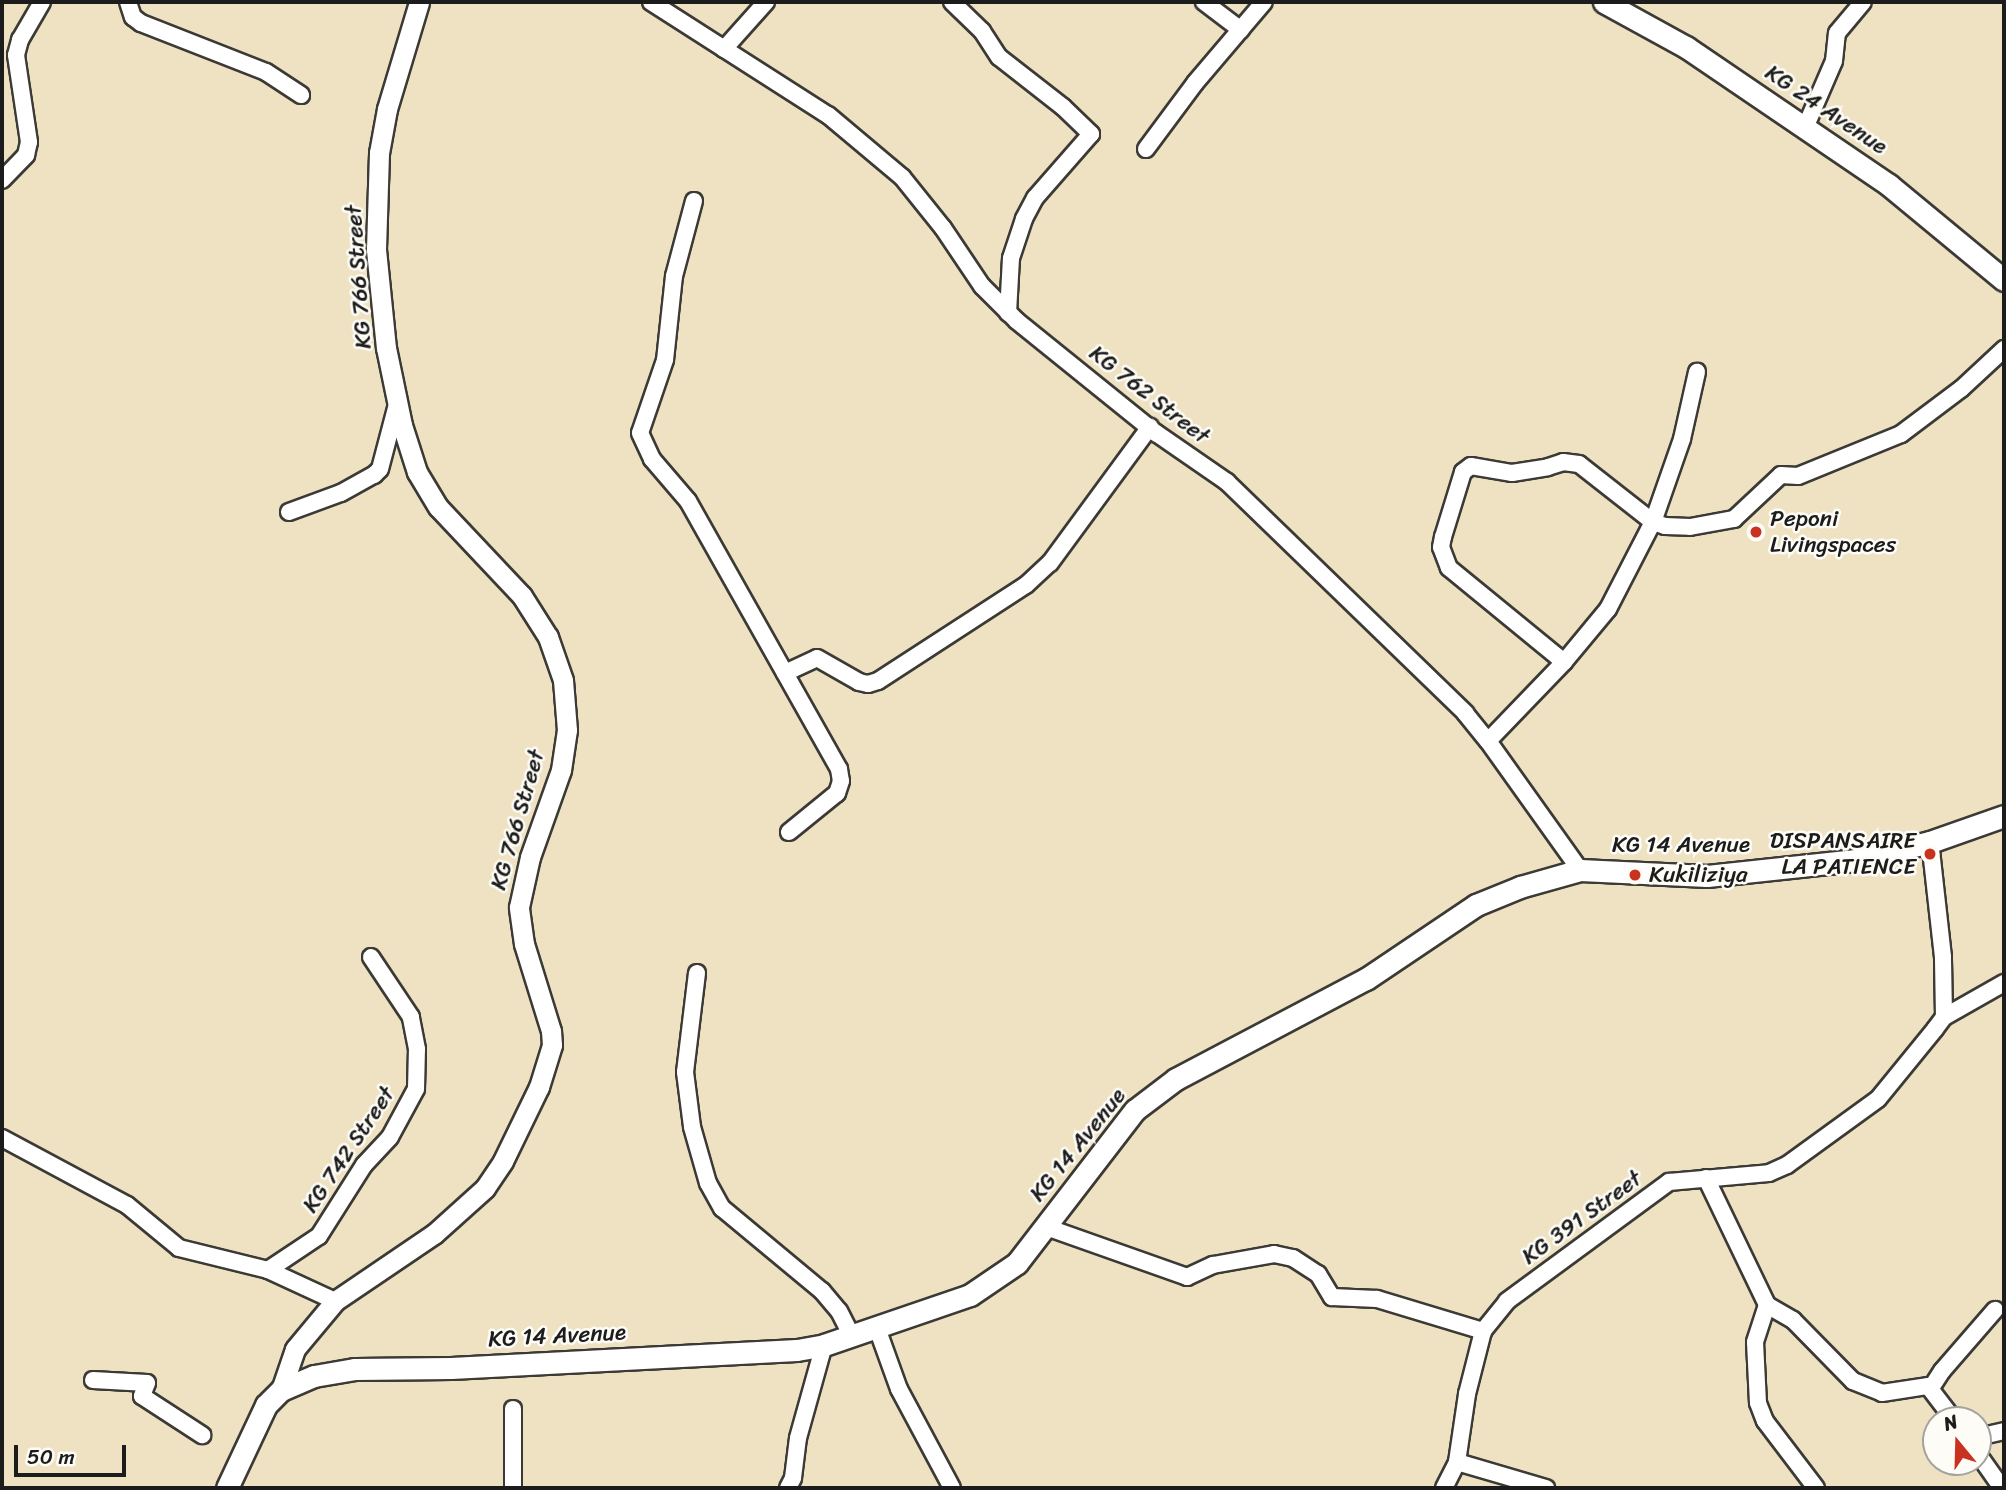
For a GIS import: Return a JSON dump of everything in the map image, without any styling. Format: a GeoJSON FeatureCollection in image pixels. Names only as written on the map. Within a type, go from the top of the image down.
{"type":"FeatureCollection","features":[{"type":"Feature","properties":{"kind":"main road","name":"KG 24 Avenue"},"geometry":{"type":"LineString","coordinates":[[1604,2],[1686,47],[1889,185],[2004,280]]}},
{"type":"Feature","properties":{"kind":"main road","name":"KG 14 Avenue"},"geometry":{"type":"LineString","coordinates":[[227,1488],[256,1421],[281,1390],[314,1376],[355,1369],[451,1368],[764,1353],[824,1345],[985,1287],[1017,1263],[1135,1110],[1175,1079],[1366,979],[1476,905],[1520,887],[1580,870],[1707,876],[1856,860],[1930,842],[2004,816]]}},
{"type":"Feature","properties":{"kind":"street"},"geometry":{"type":"LineString","coordinates":[[2,180],[26,155],[29,142],[16,55],[20,40],[41,2]]}},
{"type":"Feature","properties":{"kind":"street"},"geometry":{"type":"LineString","coordinates":[[128,2],[133,18],[141,23],[266,72],[301,95]]}},
{"type":"Feature","properties":{"kind":"street","name":"KG 766 Street"},"geometry":{"type":"LineString","coordinates":[[281,1390],[295,1349],[335,1301],[434,1234],[485,1188],[503,1161],[539,1087],[552,1045],[551,1031],[524,944],[519,907],[530,858],[561,770],[567,730],[563,680],[548,637],[522,596],[438,507],[417,472],[397,403],[386,348],[376,249],[379,153],[387,109],[419,2]]}},
{"type":"Feature","properties":{"kind":"street","name":"KG 762 Street"},"geometry":{"type":"LineString","coordinates":[[651,2],[828,115],[902,177],[943,228],[982,286],[1008,313],[1150,427],[1227,482],[1465,713],[1580,870]]}},
{"type":"Feature","properties":{"kind":"street"},"geometry":{"type":"LineString","coordinates":[[724,49],[766,2]]}},
{"type":"Feature","properties":{"kind":"street"},"geometry":{"type":"LineString","coordinates":[[952,2],[982,31],[999,57],[1063,107],[1091,134],[1035,198],[1024,219],[1011,258],[1008,313]]}},
{"type":"Feature","properties":{"kind":"street"},"geometry":{"type":"LineString","coordinates":[[1204,2],[1241,30]]}},
{"type":"Feature","properties":{"kind":"street"},"geometry":{"type":"LineString","coordinates":[[1146,149],[1195,83],[1264,2]]}},
{"type":"Feature","properties":{"kind":"street"},"geometry":{"type":"LineString","coordinates":[[1805,128],[1834,61],[1836,33],[1863,2]]}},
{"type":"Feature","properties":{"kind":"street"},"geometry":{"type":"LineString","coordinates":[[694,201],[674,276],[665,359],[640,433],[652,459],[688,501],[839,769],[841,781],[836,793],[789,832]]}},
{"type":"Feature","properties":{"kind":"street"},"geometry":{"type":"LineString","coordinates":[[1563,662],[1449,568],[1441,547],[1443,537],[1463,472],[1471,466],[1512,473],[1573,462],[1590,471],[1653,522],[1665,526],[1690,527],[1734,519],[1781,475],[1798,476],[1901,434],[1961,389],[2004,349]]}},
{"type":"Feature","properties":{"kind":"street"},"geometry":{"type":"LineString","coordinates":[[1488,741],[1563,662],[1608,609],[1653,522],[1682,439],[1696,372]]}},
{"type":"Feature","properties":{"kind":"street"},"geometry":{"type":"LineString","coordinates":[[289,512],[341,493],[380,469],[397,403]]}},
{"type":"Feature","properties":{"kind":"street"},"geometry":{"type":"LineString","coordinates":[[785,673],[817,658],[859,682],[868,684],[878,681],[1026,585],[1050,563],[1150,427]]}},
{"type":"Feature","properties":{"kind":"street"},"geometry":{"type":"LineString","coordinates":[[1930,842],[1942,957],[1944,1017],[2004,983]]}},
{"type":"Feature","properties":{"kind":"street","name":"KG 742 Street"},"geometry":{"type":"LineString","coordinates":[[268,1270],[319,1236],[364,1165],[390,1137],[416,1089],[416,1049],[411,1017],[379,965],[371,957]]}},
{"type":"Feature","properties":{"kind":"street"},"geometry":{"type":"LineString","coordinates":[[697,972],[685,1072],[692,1127],[708,1183],[722,1208],[822,1292],[839,1311],[852,1336]]}},
{"type":"Feature","properties":{"kind":"street","name":"KG 391 Street"},"geometry":{"type":"LineString","coordinates":[[1444,1488],[1457,1462],[1467,1394],[1483,1331],[1507,1301],[1670,1182],[1769,1173],[1787,1165],[1878,1099],[1944,1017]]}},
{"type":"Feature","properties":{"kind":"street"},"geometry":{"type":"LineString","coordinates":[[2,1138],[127,1205],[179,1248],[268,1270],[335,1301]]}},
{"type":"Feature","properties":{"kind":"street"},"geometry":{"type":"LineString","coordinates":[[1706,1178],[1767,1305],[1793,1320],[1853,1381],[1882,1393],[1925,1386],[1931,1388],[1944,1406]]}},
{"type":"Feature","properties":{"kind":"street"},"geometry":{"type":"LineString","coordinates":[[1046,1227],[1187,1277],[1213,1265],[1274,1254],[1293,1258],[1318,1274],[1332,1297],[1377,1299],[1483,1331]]}},
{"type":"Feature","properties":{"kind":"street"},"geometry":{"type":"LineString","coordinates":[[1767,1305],[1755,1342],[1758,1403],[1765,1421],[1816,1488]]}},
{"type":"Feature","properties":{"kind":"street"},"geometry":{"type":"LineString","coordinates":[[1931,1388],[1942,1371],[1995,1310]]}},
{"type":"Feature","properties":{"kind":"street"},"geometry":{"type":"LineString","coordinates":[[877,1328],[899,1389],[952,1488]]}},
{"type":"Feature","properties":{"kind":"street"},"geometry":{"type":"LineString","coordinates":[[788,1488],[793,1478],[798,1438],[824,1345]]}},
{"type":"Feature","properties":{"kind":"street"},"geometry":{"type":"LineString","coordinates":[[93,1380],[147,1383],[142,1396],[202,1435]]}},
{"type":"Feature","properties":{"kind":"street"},"geometry":{"type":"LineString","coordinates":[[513,1409],[513,1488]]}},
{"type":"Feature","properties":{"kind":"street"},"geometry":{"type":"LineString","coordinates":[[1457,1462],[1546,1488]]}},
{"type":"Feature","properties":{"kind":"place","name":"Peponi Livingspaces"},"geometry":{"type":"Point","coordinates":[1756,532]}},
{"type":"Feature","properties":{"kind":"place","name":"DISPANSAIRE LA PATIENCE"},"geometry":{"type":"Point","coordinates":[1930,854]}},
{"type":"Feature","properties":{"kind":"place","name":"Kukiliziya"},"geometry":{"type":"Point","coordinates":[1635,875]}}]}
